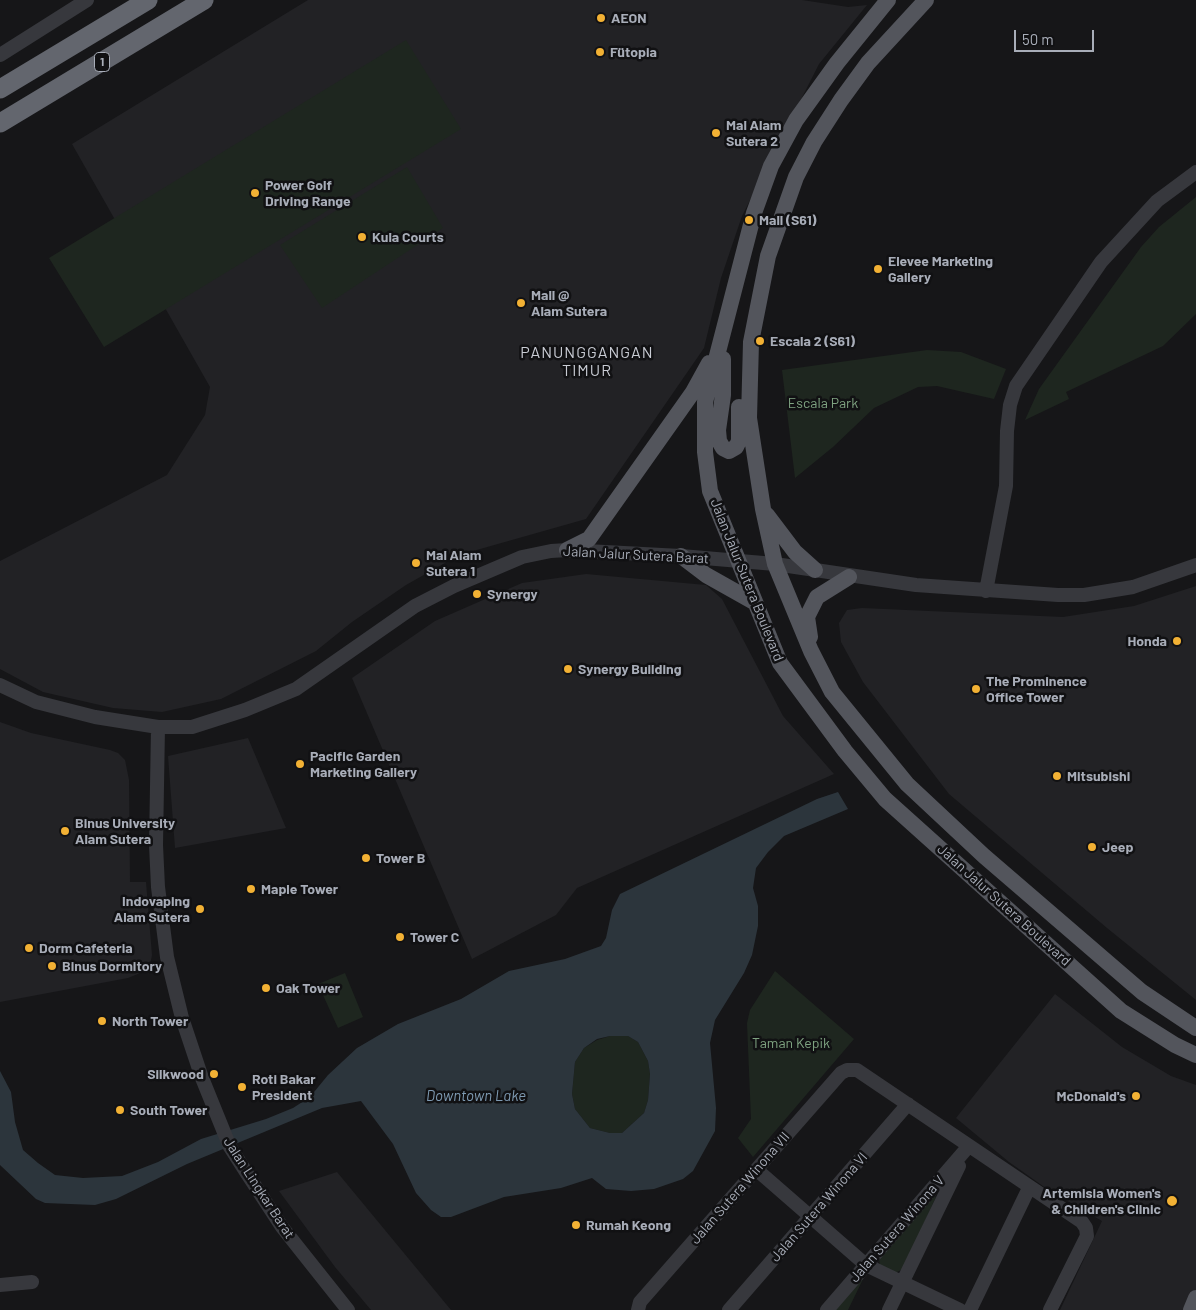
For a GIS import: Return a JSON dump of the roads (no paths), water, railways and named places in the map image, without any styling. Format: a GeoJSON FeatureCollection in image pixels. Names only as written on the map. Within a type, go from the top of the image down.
{"type":"FeatureCollection","features":[{"type":"Feature","properties":{"kind":"highway","name":"1"},"geometry":{"type":"LineString","coordinates":[[0,89],[148,0]]}},
{"type":"Feature","properties":{"kind":"highway","name":"1"},"geometry":{"type":"LineString","coordinates":[[0,123],[204,0]]}},
{"type":"Feature","properties":{"kind":"main road","name":"Jalan Jalur Sutera Boulevard"},"geometry":{"type":"LineString","coordinates":[[888,0],[837,63],[796,120],[771,166],[754,213],[705,402],[704,452],[710,491],[780,663],[845,752],[885,798],[1122,1011],[1175,1045],[1196,1055]]}},
{"type":"Feature","properties":{"kind":"main road","name":"Jalan Jalur Sutera Boulevard"},"geometry":{"type":"LineString","coordinates":[[926,0],[868,63],[846,92],[814,142],[796,178],[768,256],[751,342],[749,418],[763,509],[775,564],[812,651],[832,692],[907,784],[984,856],[1142,992],[1196,1028]]}},
{"type":"Feature","properties":{"kind":"main road"},"geometry":{"type":"LineString","coordinates":[[723,336],[723,395],[718,430],[719,441],[723,448],[729,451],[736,447],[739,441],[739,402],[751,342]]}},
{"type":"Feature","properties":{"kind":"main road"},"geometry":{"type":"LineString","coordinates":[[567,550],[589,539],[694,392],[723,336]]}},
{"type":"Feature","properties":{"kind":"main road"},"geometry":{"type":"LineString","coordinates":[[763,509],[795,552],[815,570]]}},
{"type":"Feature","properties":{"kind":"main road"},"geometry":{"type":"LineString","coordinates":[[681,556],[706,574],[754,602]]}},
{"type":"Feature","properties":{"kind":"main road"},"geometry":{"type":"LineString","coordinates":[[812,651],[808,617],[817,597],[849,577]]}},
{"type":"Feature","properties":{"kind":"main road"},"geometry":{"type":"LineString","coordinates":[[1191,1310],[1196,1298]]}},
{"type":"Feature","properties":{"kind":"street"},"geometry":{"type":"LineString","coordinates":[[0,54],[86,0]]}},
{"type":"Feature","properties":{"kind":"street"},"geometry":{"type":"LineString","coordinates":[[986,591],[1006,486],[1007,431],[1010,405],[1016,386],[1100,262],[1157,200],[1196,172]]}},
{"type":"Feature","properties":{"kind":"street","name":"Jalan Jalur Sutera Barat"},"geometry":{"type":"LineString","coordinates":[[0,685],[36,702],[95,717],[158,727],[192,727],[245,710],[291,691],[342,658],[415,606],[454,586],[522,557],[567,550],[681,556],[775,564],[849,577],[916,585],[986,591],[1084,595],[1133,587],[1196,565]]}},
{"type":"Feature","properties":{"kind":"street","name":"Jalan Lingkar Barat"},"geometry":{"type":"LineString","coordinates":[[158,727],[156,844],[158,887],[167,957],[182,1018],[230,1147],[282,1227],[348,1310]]}},
{"type":"Feature","properties":{"kind":"street","name":"Jalan Sutera Winona VII"},"geometry":{"type":"LineString","coordinates":[[638,1310],[640,1302],[840,1074],[847,1070],[857,1070],[908,1104]]}},
{"type":"Feature","properties":{"kind":"street"},"geometry":{"type":"LineString","coordinates":[[908,1104],[968,1147],[1082,1222],[1086,1228],[1087,1236],[1050,1310]]}},
{"type":"Feature","properties":{"kind":"street","name":"Jalan Sutera Winona VI"},"geometry":{"type":"LineString","coordinates":[[729,1310],[908,1104]]}},
{"type":"Feature","properties":{"kind":"street"},"geometry":{"type":"LineString","coordinates":[[889,1310],[968,1147]]}},
{"type":"Feature","properties":{"kind":"street","name":"Jalan Sutera Winona V"},"geometry":{"type":"LineString","coordinates":[[827,1310],[968,1147]]}},
{"type":"Feature","properties":{"kind":"street"},"geometry":{"type":"LineString","coordinates":[[757,1170],[866,1265],[960,1310]]}},
{"type":"Feature","properties":{"kind":"street"},"geometry":{"type":"LineString","coordinates":[[970,1310],[1029,1188]]}},
{"type":"Feature","properties":{"kind":"street"},"geometry":{"type":"LineString","coordinates":[[0,1285],[32,1282]]}},
{"type":"Feature","properties":{"kind":"water","name":"Downtown Lake"},"geometry":{"type":"Polygon","coordinates":[[[838,792],[848,809],[784,836],[768,852],[756,868],[753,888],[758,906],[758,926],[752,955],[744,973],[715,1020],[710,1043],[716,1108],[715,1131],[693,1171],[683,1179],[654,1189],[631,1191],[606,1189],[592,1178],[561,1188],[504,1197],[451,1217],[441,1217],[431,1210],[416,1193],[393,1144],[361,1101],[322,1108],[187,1164],[116,1199],[95,1205],[45,1203],[36,1199],[0,1165],[0,1071],[11,1092],[15,1122],[23,1150],[38,1163],[55,1175],[83,1178],[122,1176],[158,1162],[201,1139],[266,1119],[293,1108],[310,1097],[328,1075],[357,1048],[398,1024],[461,999],[509,971],[565,959],[601,946],[606,938],[612,910],[620,894],[817,799],[838,792]],[[610,1036],[597,1039],[584,1048],[575,1062],[572,1094],[575,1109],[590,1128],[610,1133],[622,1133],[644,1113],[648,1100],[650,1074],[648,1061],[638,1042],[628,1036],[610,1036]]]}},
{"type":"Feature","properties":{"kind":"place","name":"AEON"},"geometry":{"type":"Point","coordinates":[601,18]}},
{"type":"Feature","properties":{"kind":"place","name":"Fütopia"},"geometry":{"type":"Point","coordinates":[600,52]}},
{"type":"Feature","properties":{"kind":"place","name":"Mal Alam Sutera 2"},"geometry":{"type":"Point","coordinates":[716,133]}},
{"type":"Feature","properties":{"kind":"place","name":"Power Golf Driving Range"},"geometry":{"type":"Point","coordinates":[255,193]}},
{"type":"Feature","properties":{"kind":"place","name":"Mall (S61)"},"geometry":{"type":"Point","coordinates":[749,220]}},
{"type":"Feature","properties":{"kind":"place","name":"Kula Courts"},"geometry":{"type":"Point","coordinates":[362,237]}},
{"type":"Feature","properties":{"kind":"place","name":"Elevee Marketing Gallery"},"geometry":{"type":"Point","coordinates":[878,269]}},
{"type":"Feature","properties":{"kind":"place","name":"Mall @ Alam Sutera"},"geometry":{"type":"Point","coordinates":[521,303]}},
{"type":"Feature","properties":{"kind":"place","name":"Escala 2 (S61)"},"geometry":{"type":"Point","coordinates":[760,341]}},
{"type":"Feature","properties":{"kind":"place","name":"Mal Alam Sutera 1"},"geometry":{"type":"Point","coordinates":[416,563]}},
{"type":"Feature","properties":{"kind":"place","name":"Synergy"},"geometry":{"type":"Point","coordinates":[477,594]}},
{"type":"Feature","properties":{"kind":"place","name":"Honda"},"geometry":{"type":"Point","coordinates":[1177,641]}},
{"type":"Feature","properties":{"kind":"place","name":"Synergy Building"},"geometry":{"type":"Point","coordinates":[568,669]}},
{"type":"Feature","properties":{"kind":"place","name":"The Prominence Office Tower"},"geometry":{"type":"Point","coordinates":[976,689]}},
{"type":"Feature","properties":{"kind":"place","name":"Pacific Garden Marketing Gallery"},"geometry":{"type":"Point","coordinates":[300,764]}},
{"type":"Feature","properties":{"kind":"place","name":"Mitsubishi"},"geometry":{"type":"Point","coordinates":[1057,776]}},
{"type":"Feature","properties":{"kind":"place","name":"Binus University Alam Sutera"},"geometry":{"type":"Point","coordinates":[65,831]}},
{"type":"Feature","properties":{"kind":"place","name":"Jeep"},"geometry":{"type":"Point","coordinates":[1092,847]}},
{"type":"Feature","properties":{"kind":"place","name":"Tower B"},"geometry":{"type":"Point","coordinates":[366,858]}},
{"type":"Feature","properties":{"kind":"place","name":"Maple Tower"},"geometry":{"type":"Point","coordinates":[251,889]}},
{"type":"Feature","properties":{"kind":"place","name":"Indovaping Alam Sutera"},"geometry":{"type":"Point","coordinates":[200,909]}},
{"type":"Feature","properties":{"kind":"place","name":"Tower C"},"geometry":{"type":"Point","coordinates":[400,937]}},
{"type":"Feature","properties":{"kind":"place","name":"Dorm Cafeteria"},"geometry":{"type":"Point","coordinates":[29,948]}},
{"type":"Feature","properties":{"kind":"place","name":"Binus Dormitory"},"geometry":{"type":"Point","coordinates":[52,966]}},
{"type":"Feature","properties":{"kind":"place","name":"Oak Tower"},"geometry":{"type":"Point","coordinates":[266,988]}},
{"type":"Feature","properties":{"kind":"place","name":"North Tower"},"geometry":{"type":"Point","coordinates":[102,1021]}},
{"type":"Feature","properties":{"kind":"place","name":"Silkwood"},"geometry":{"type":"Point","coordinates":[214,1074]}},
{"type":"Feature","properties":{"kind":"place","name":"Roti Bakar President"},"geometry":{"type":"Point","coordinates":[242,1087]}},
{"type":"Feature","properties":{"kind":"place","name":"McDonald's"},"geometry":{"type":"Point","coordinates":[1136,1096]}},
{"type":"Feature","properties":{"kind":"place","name":"South Tower"},"geometry":{"type":"Point","coordinates":[120,1110]}},
{"type":"Feature","properties":{"kind":"place","name":"Artemisia Women's & Children's Clinic"},"geometry":{"type":"Point","coordinates":[1172,1201]}},
{"type":"Feature","properties":{"kind":"place","name":"Rumah Keong"},"geometry":{"type":"Point","coordinates":[576,1225]}},
{"type":"Feature","properties":{"kind":"district","name":"PANUNGGANGAN TIMUR"},"geometry":{"type":"Point","coordinates":[587,362]}},
{"type":"Feature","properties":{"kind":"park label","name":"Escala Park"},"geometry":{"type":"Point","coordinates":[823,403]}},
{"type":"Feature","properties":{"kind":"park label","name":"Taman Kepik"},"geometry":{"type":"Point","coordinates":[791,1043]}}]}
